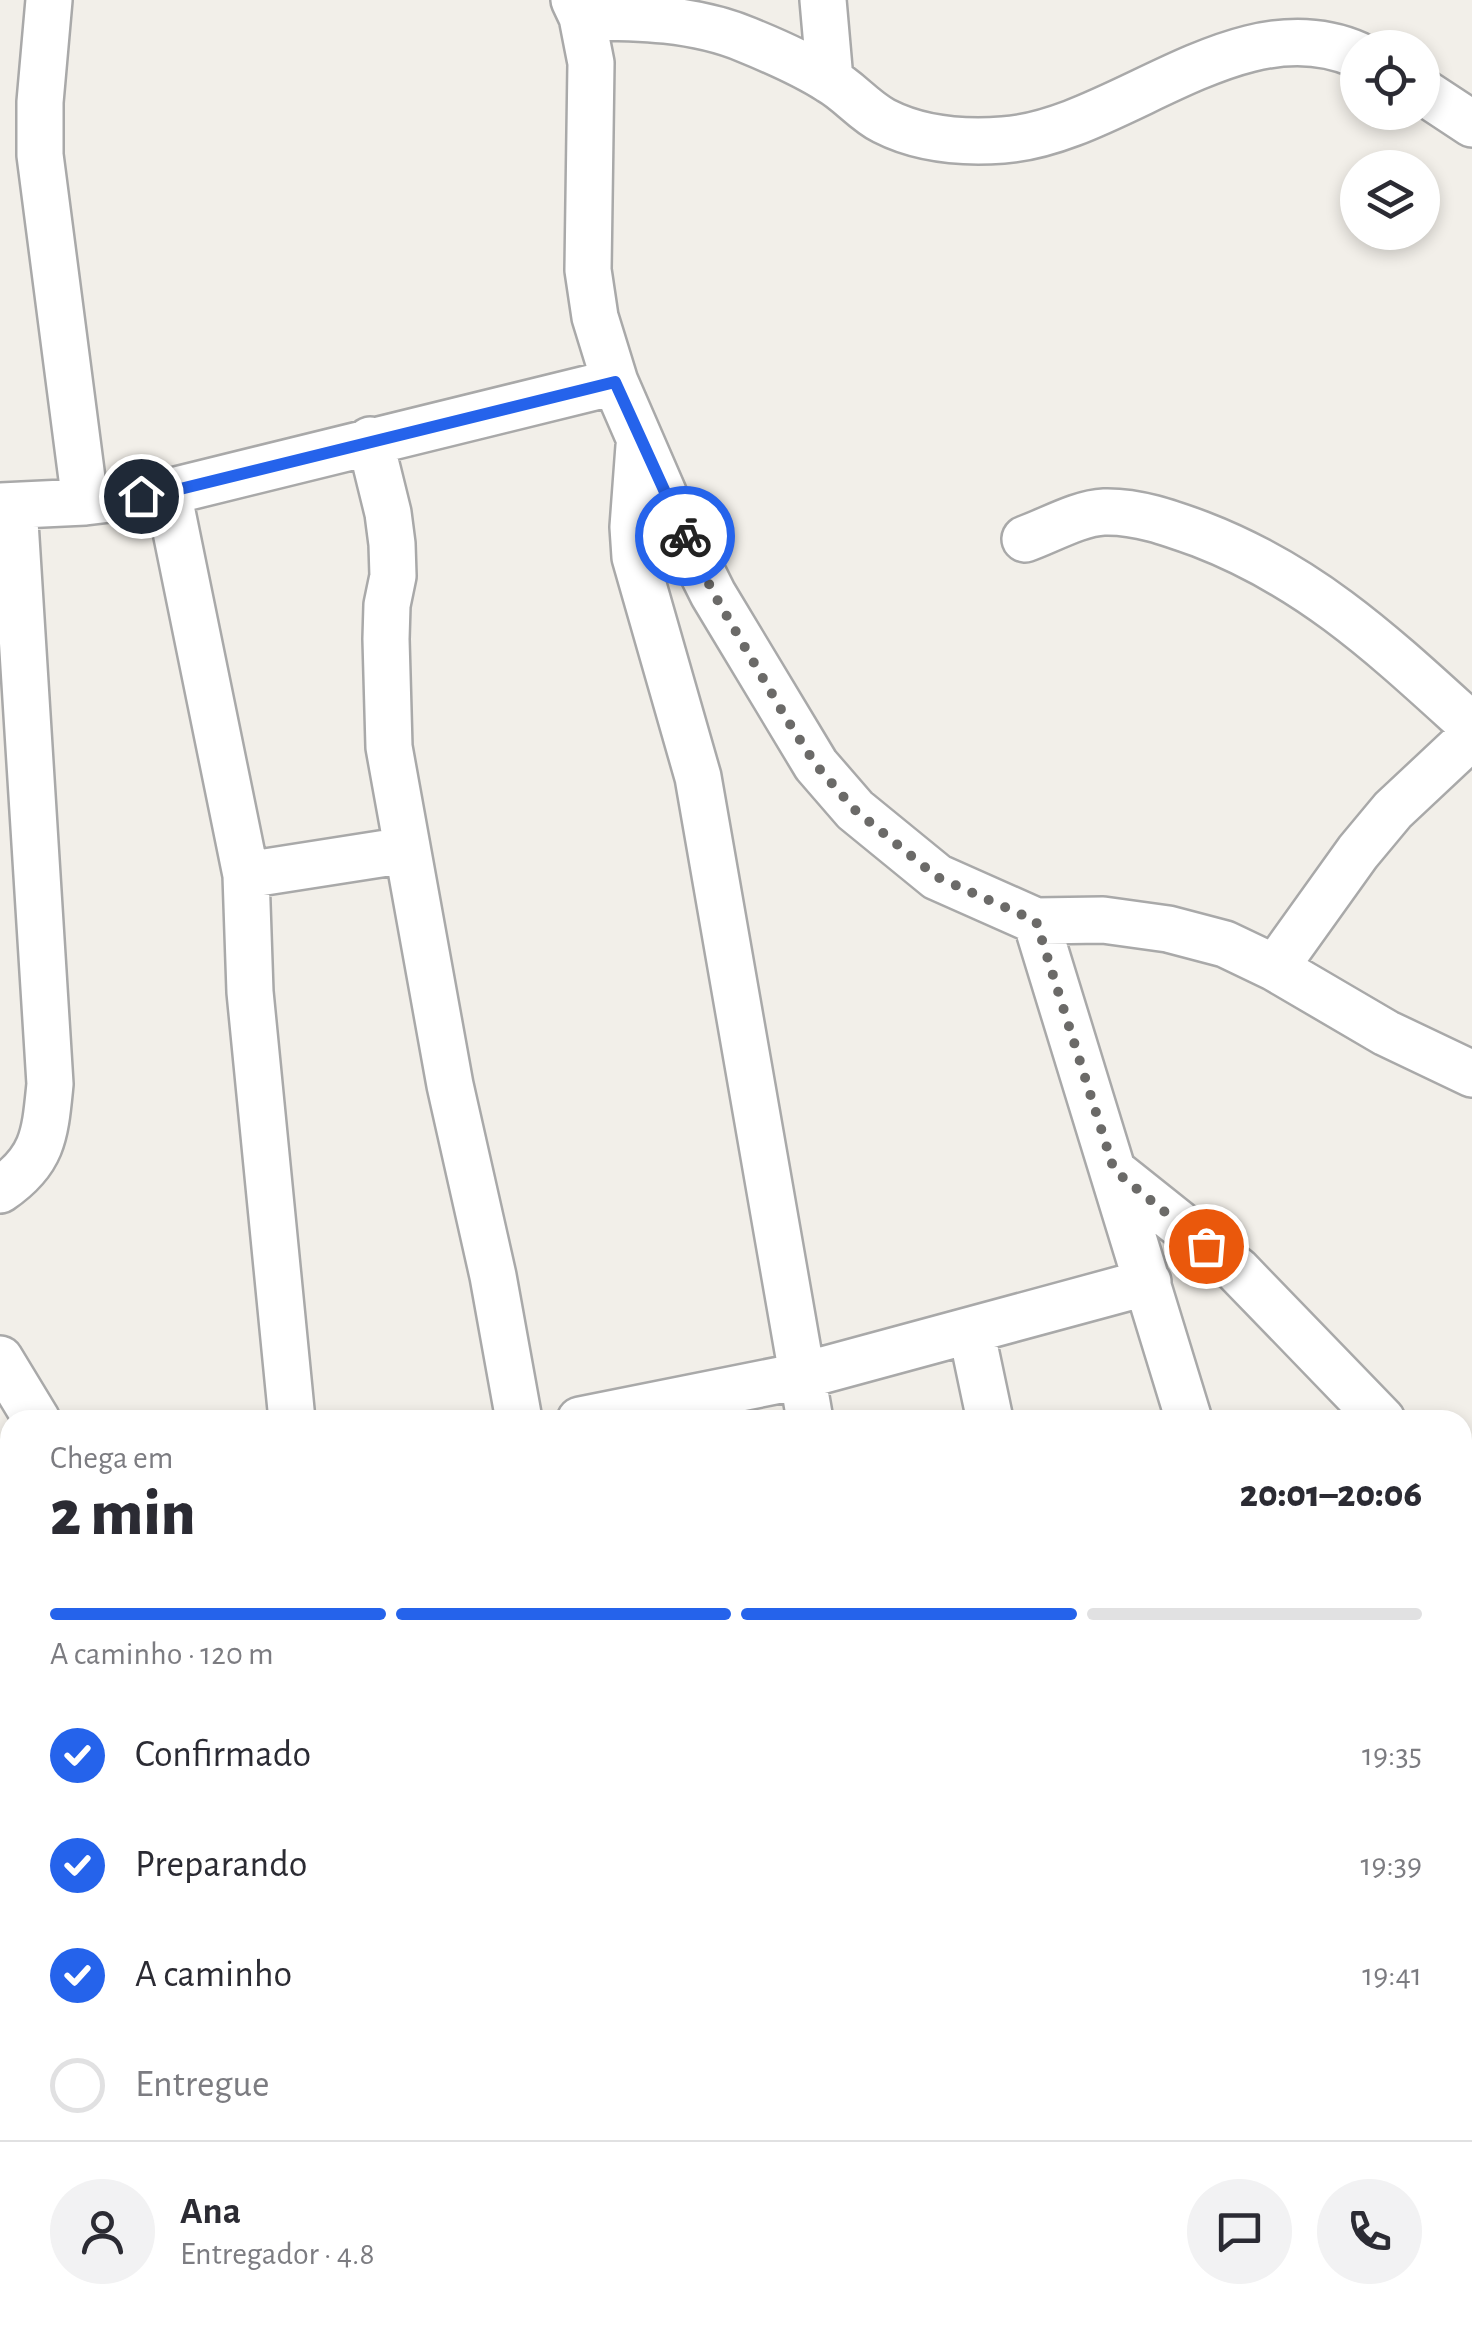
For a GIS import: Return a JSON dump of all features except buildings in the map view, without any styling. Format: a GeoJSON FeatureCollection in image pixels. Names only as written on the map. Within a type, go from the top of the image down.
{"type":"FeatureCollection","features":[{"type":"Feature","properties":{"kind":"street"},"geometry":{"type":"LineString","coordinates":[[49,0],[40,102],[40,155],[85,502]]}},
{"type":"Feature","properties":{"kind":"street"},"geometry":{"type":"LineString","coordinates":[[824,0],[830,80]]}},
{"type":"Feature","properties":{"kind":"street"},"geometry":{"type":"LineString","coordinates":[[1340,50],[1307,42],[1261,47],[1198,67],[1061,126],[1008,140],[978,142],[932,139],[883,120],[830,80],[744,38],[676,20],[578,8],[590,63],[588,270],[595,317],[615,382],[714,594],[816,765],[855,810],[937,877],[1036,921],[1103,920],[1168,929],[1225,944],[1275,968],[1386,1033],[1472,1074]]}},
{"type":"Feature","properties":{"kind":"street"},"geometry":{"type":"LineString","coordinates":[[1440,103],[1472,124]]}},
{"type":"Feature","properties":{"kind":"street"},"geometry":{"type":"LineString","coordinates":[[0,1190],[25,1173],[38,1150],[50,1084],[7,506],[168,492],[615,382]]}},
{"type":"Feature","properties":{"kind":"street"},"geometry":{"type":"LineString","coordinates":[[640,438],[633,527],[635,556],[698,777],[809,1410]]}},
{"type":"Feature","properties":{"kind":"street"},"geometry":{"type":"LineString","coordinates":[[370,440],[392,544],[393,576],[386,639],[388,722],[406,850],[518,1410]]}},
{"type":"Feature","properties":{"kind":"street"},"geometry":{"type":"LineString","coordinates":[[168,492],[246,874],[250,992],[291,1410]]}},
{"type":"Feature","properties":{"kind":"street"},"geometry":{"type":"LineString","coordinates":[[1025,539],[1100,512],[1132,514],[1217,540],[1289,575],[1321,598],[1397,658],[1472,726]]}},
{"type":"Feature","properties":{"kind":"street"},"geometry":{"type":"LineString","coordinates":[[1275,968],[1393,810],[1472,736]]}},
{"type":"Feature","properties":{"kind":"street"},"geometry":{"type":"LineString","coordinates":[[246,874],[406,850]]}},
{"type":"Feature","properties":{"kind":"street"},"geometry":{"type":"LineString","coordinates":[[1036,921],[1186,1410]]}},
{"type":"Feature","properties":{"kind":"street"},"geometry":{"type":"LineString","coordinates":[[1114,1170],[1236,1270],[1372,1410]]}},
{"type":"Feature","properties":{"kind":"street"},"geometry":{"type":"LineString","coordinates":[[630,1410],[804,1375],[1148,1282]]}},
{"type":"Feature","properties":{"kind":"street"},"geometry":{"type":"LineString","coordinates":[[971,1330],[988,1410]]}},
{"type":"Feature","properties":{"kind":"street"},"geometry":{"type":"LineString","coordinates":[[0,1359],[31,1410]]}},
{"type":"Feature","properties":{"kind":"way so far"},"geometry":{"type":"LineString","coordinates":[[685,536],[786,718],[816,765],[855,810],[937,877],[1036,921],[1114,1170],[1206,1246]]}},
{"type":"Feature","properties":{"kind":"route"},"geometry":{"type":"LineString","coordinates":[[141,496],[615,382],[685,536]]}}]}
